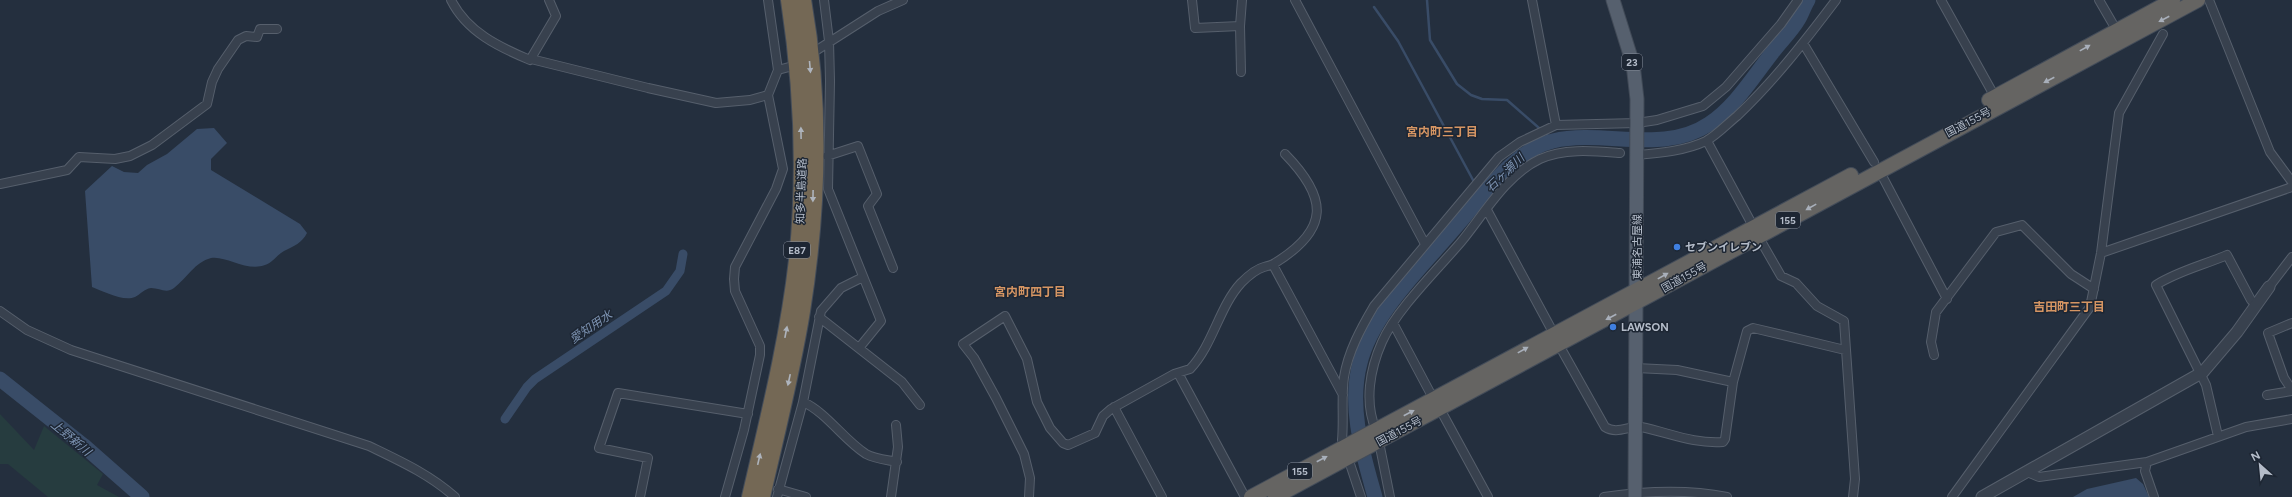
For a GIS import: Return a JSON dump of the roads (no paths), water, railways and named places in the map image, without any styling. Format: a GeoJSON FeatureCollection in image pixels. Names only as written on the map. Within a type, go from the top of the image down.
{"type":"FeatureCollection","features":[{"type":"Feature","properties":{"kind":"highway","name":"知多半島道路"},"geometry":{"type":"LineString","coordinates":[[750,497],[775,388],[790,310],[801,210],[801,101],[797,50],[790,0]]}},
{"type":"Feature","properties":{"kind":"highway","name":"知多半島道路"},"geometry":{"type":"LineString","coordinates":[[762,497],[789,379],[802,311],[813,211],[813,100],[803,0]]}},
{"type":"Feature","properties":{"kind":"highway","name":"国道155号"},"geometry":{"type":"LineString","coordinates":[[1877,166],[1995,97],[2173,0]]}},
{"type":"Feature","properties":{"kind":"highway","name":"国道155号"},"geometry":{"type":"LineString","coordinates":[[1251,497],[1377,436],[1877,166],[2198,0]]}},
{"type":"Feature","properties":{"kind":"highway","name":"国道155号"},"geometry":{"type":"LineString","coordinates":[[1275,497],[1348,451]]}},
{"type":"Feature","properties":{"kind":"main road","name":"東浦名古屋線"},"geometry":{"type":"LineString","coordinates":[[1613,0],[1633,64],[1637,125],[1635,495]]}},
{"type":"Feature","properties":{"kind":"street"},"geometry":{"type":"LineString","coordinates":[[451,0],[459,13],[475,31],[508,51],[530,60],[531,59],[648,88],[716,102],[750,100],[768,95]]}},
{"type":"Feature","properties":{"kind":"street"},"geometry":{"type":"LineString","coordinates":[[531,59],[556,16],[549,0]]}},
{"type":"Feature","properties":{"kind":"street"},"geometry":{"type":"LineString","coordinates":[[725,497],[760,364],[760,346],[735,291],[735,267],[776,189],[783,170],[768,95],[778,70],[768,0]]}},
{"type":"Feature","properties":{"kind":"street"},"geometry":{"type":"LineString","coordinates":[[824,0],[830,81],[827,156],[828,189],[881,321],[859,348]]}},
{"type":"Feature","properties":{"kind":"street"},"geometry":{"type":"LineString","coordinates":[[817,50],[828,41],[878,11],[903,0]]}},
{"type":"Feature","properties":{"kind":"street"},"geometry":{"type":"LineString","coordinates":[[1192,0],[1195,28],[1240,26]]}},
{"type":"Feature","properties":{"kind":"street"},"geometry":{"type":"LineString","coordinates":[[1242,0],[1240,26],[1242,72]]}},
{"type":"Feature","properties":{"kind":"street"},"geometry":{"type":"LineString","coordinates":[[1294,0],[1425,244]]}},
{"type":"Feature","properties":{"kind":"street"},"geometry":{"type":"LineString","coordinates":[[1532,0],[1556,125]]}},
{"type":"Feature","properties":{"kind":"street"},"geometry":{"type":"LineString","coordinates":[[1361,497],[1348,451],[1342,440],[1343,395],[1348,363],[1364,322],[1374,306],[1499,157],[1520,142],[1556,125],[1637,125],[1703,106],[1726,87],[1781,24],[1798,0]]}},
{"type":"Feature","properties":{"kind":"street"},"geometry":{"type":"LineString","coordinates":[[1637,154],[1688,148],[1706,141],[1759,95],[1803,43],[1836,0]]}},
{"type":"Feature","properties":{"kind":"street"},"geometry":{"type":"LineString","coordinates":[[1940,0],[1995,97]]}},
{"type":"Feature","properties":{"kind":"street"},"geometry":{"type":"LineString","coordinates":[[2099,0],[2117,31]]}},
{"type":"Feature","properties":{"kind":"street"},"geometry":{"type":"LineString","coordinates":[[2209,0],[2270,152],[2292,182]]}},
{"type":"Feature","properties":{"kind":"street"},"geometry":{"type":"LineString","coordinates":[[0,184],[68,170],[79,157],[115,159],[130,156],[152,145],[206,104],[212,82],[218,69],[238,40],[246,36],[257,37],[260,29],[277,29]]}},
{"type":"Feature","properties":{"kind":"street"},"geometry":{"type":"LineString","coordinates":[[1952,497],[2090,308],[2101,253],[2119,113],[2163,34]]}},
{"type":"Feature","properties":{"kind":"street"},"geometry":{"type":"LineString","coordinates":[[1803,43],[1877,166],[1947,299]]}},
{"type":"Feature","properties":{"kind":"street"},"geometry":{"type":"LineString","coordinates":[[778,70],[789,67]]}},
{"type":"Feature","properties":{"kind":"street"},"geometry":{"type":"LineString","coordinates":[[1706,141],[1782,276],[1796,283],[1817,306],[1844,321],[1855,479],[1853,497]]}},
{"type":"Feature","properties":{"kind":"street"},"geometry":{"type":"LineString","coordinates":[[827,156],[858,146],[860,149],[877,194],[868,206],[893,268]]}},
{"type":"Feature","properties":{"kind":"street"},"geometry":{"type":"LineString","coordinates":[[1390,497],[1373,422],[1369,394],[1370,381],[1380,347],[1393,323],[1515,177],[1540,159],[1569,152],[1620,153]]}},
{"type":"Feature","properties":{"kind":"street"},"geometry":{"type":"LineString","coordinates":[[1029,497],[1030,478],[1024,454],[974,358],[963,344],[1005,316],[1030,367],[1037,402],[1050,428],[1063,443],[1068,445],[1095,433],[1103,416],[1114,408],[1194,365],[1241,284],[1262,267],[1273,265],[1296,246],[1316,222],[1316,204],[1311,187],[1285,154]]}},
{"type":"Feature","properties":{"kind":"street"},"geometry":{"type":"LineString","coordinates":[[2101,253],[2292,187]]}},
{"type":"Feature","properties":{"kind":"street"},"geometry":{"type":"LineString","coordinates":[[1487,210],[1605,428],[1613,430],[1635,428],[1639,426],[1706,443],[1723,442],[1733,382],[1747,331],[1753,328],[1846,350]]}},
{"type":"Feature","properties":{"kind":"street"},"geometry":{"type":"LineString","coordinates":[[1934,356],[1931,342],[1936,312],[1996,232],[2022,225],[2070,274],[2094,289]]}},
{"type":"Feature","properties":{"kind":"street"},"geometry":{"type":"LineString","coordinates":[[2218,436],[2206,385],[2156,285],[2179,273],[2209,264],[2227,255],[2251,300],[2256,305]]}},
{"type":"Feature","properties":{"kind":"street"},"geometry":{"type":"LineString","coordinates":[[1982,497],[2200,374],[2210,365],[2292,257]]}},
{"type":"Feature","properties":{"kind":"street"},"geometry":{"type":"LineString","coordinates":[[1273,265],[1343,395]]}},
{"type":"Feature","properties":{"kind":"street"},"geometry":{"type":"LineString","coordinates":[[806,497],[778,493],[803,402],[821,311],[841,288],[863,277]]}},
{"type":"Feature","properties":{"kind":"street"},"geometry":{"type":"LineString","coordinates":[[0,311],[27,330],[71,350],[369,446],[431,478],[455,497]]}},
{"type":"Feature","properties":{"kind":"street"},"geometry":{"type":"LineString","coordinates":[[820,317],[902,382],[920,405]]}},
{"type":"Feature","properties":{"kind":"street"},"geometry":{"type":"LineString","coordinates":[[1393,323],[1488,497]]}},
{"type":"Feature","properties":{"kind":"street"},"geometry":{"type":"LineString","coordinates":[[2267,395],[2292,390],[2284,378],[2268,333],[2292,323]]}},
{"type":"Feature","properties":{"kind":"street"},"geometry":{"type":"LineString","coordinates":[[1636,368],[1677,370],[1733,382]]}},
{"type":"Feature","properties":{"kind":"street"},"geometry":{"type":"LineString","coordinates":[[1178,374],[1244,497]]}},
{"type":"Feature","properties":{"kind":"street"},"geometry":{"type":"LineString","coordinates":[[640,497],[648,458],[599,448],[618,393],[748,414]]}},
{"type":"Feature","properties":{"kind":"street"},"geometry":{"type":"LineString","coordinates":[[803,402],[810,405],[841,434],[868,455],[897,462]]}},
{"type":"Feature","properties":{"kind":"street"},"geometry":{"type":"LineString","coordinates":[[1114,408],[1162,497]]}},
{"type":"Feature","properties":{"kind":"street"},"geometry":{"type":"LineString","coordinates":[[2027,472],[2039,477],[2147,462],[2246,427],[2292,419]]}},
{"type":"Feature","properties":{"kind":"street"},"geometry":{"type":"LineString","coordinates":[[891,497],[899,439],[896,425]]}},
{"type":"Feature","properties":{"kind":"street"},"geometry":{"type":"LineString","coordinates":[[2147,462],[2145,471],[2154,497]]}},
{"type":"Feature","properties":{"kind":"street"},"geometry":{"type":"LineString","coordinates":[[1604,497],[1704,492],[1727,497]]}},
{"type":"Feature","properties":{"kind":"water"},"geometry":{"type":"Polygon","coordinates":[[[214,128],[227,143],[211,159],[211,170],[300,224],[307,233],[303,239],[284,251],[270,263],[258,267],[217,258],[205,260],[179,284],[168,291],[151,288],[144,290],[135,297],[125,298],[92,287],[85,191],[112,166],[124,172],[138,173],[147,165],[167,154],[197,129],[214,128]]]}},
{"type":"Feature","properties":{"kind":"water"},"geometry":{"type":"Polygon","coordinates":[[[2136,478],[2143,484],[2149,497],[2073,497],[2087,489],[2136,478]]]}},
{"type":"Feature","properties":{"kind":"waterway"},"geometry":{"type":"LineString","coordinates":[[1427,0],[1430,40],[1457,84],[1471,95],[1482,99],[1507,100],[1554,141]]}},
{"type":"Feature","properties":{"kind":"waterway","name":"石ヶ瀬川"},"geometry":{"type":"LineString","coordinates":[[1375,497],[1358,431],[1356,414],[1357,380],[1360,363],[1366,345],[1386,309],[1399,292],[1488,188],[1520,157],[1536,147],[1553,141],[1572,138],[1633,140],[1672,138],[1691,133],[1709,124],[1727,109],[1743,91],[1789,33],[1808,0]]}},
{"type":"Feature","properties":{"kind":"waterway"},"geometry":{"type":"LineString","coordinates":[[1374,7],[1398,41],[1473,180],[1485,193]]}},
{"type":"Feature","properties":{"kind":"waterway","name":"愛知用水"},"geometry":{"type":"LineString","coordinates":[[505,419],[527,387],[535,379],[666,291],[680,271],[683,254]]}},
{"type":"Feature","properties":{"kind":"waterway","name":"上野新川"},"geometry":{"type":"LineString","coordinates":[[0,379],[83,445],[142,497]]}},
{"type":"Feature","properties":{"kind":"place","name":"セブンイレブン"},"geometry":{"type":"Point","coordinates":[1677,247]}},
{"type":"Feature","properties":{"kind":"place","name":"LAWSON"},"geometry":{"type":"Point","coordinates":[1613,327]}},
{"type":"Feature","properties":{"kind":"district","name":"宮内町三丁目"},"geometry":{"type":"Point","coordinates":[1442,132]}},
{"type":"Feature","properties":{"kind":"district","name":"宮内町四丁目"},"geometry":{"type":"Point","coordinates":[1030,292]}},
{"type":"Feature","properties":{"kind":"district","name":"吉田町三丁目"},"geometry":{"type":"Point","coordinates":[2069,307]}}]}
